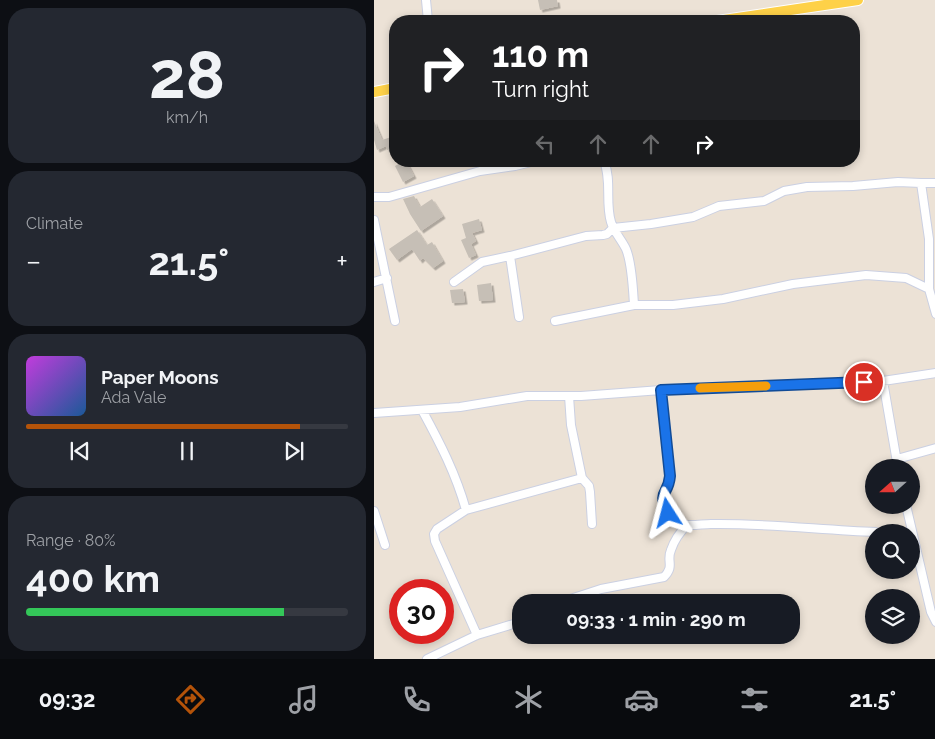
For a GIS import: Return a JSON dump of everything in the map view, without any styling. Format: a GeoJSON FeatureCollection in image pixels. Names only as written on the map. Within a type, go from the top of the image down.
{"type":"FeatureCollection","features":[{"type":"Feature","properties":{"kind":"main road"},"geometry":{"type":"LineString","coordinates":[[764,15],[858,0]]}},
{"type":"Feature","properties":{"kind":"main road"},"geometry":{"type":"LineString","coordinates":[[374,92],[389,89]]}},
{"type":"Feature","properties":{"kind":"street"},"geometry":{"type":"LineString","coordinates":[[426,0],[427,15]]}},
{"type":"Feature","properties":{"kind":"street"},"geometry":{"type":"LineString","coordinates":[[374,197],[389,196],[480,171],[509,167]]}},
{"type":"Feature","properties":{"kind":"street"},"geometry":{"type":"LineString","coordinates":[[606,167],[608,175],[609,211],[613,228],[625,247],[629,258],[634,305]]}},
{"type":"Feature","properties":{"kind":"street"},"geometry":{"type":"LineString","coordinates":[[454,282],[482,262],[586,236],[608,234],[613,228],[693,217],[719,206],[764,201],[784,192],[807,187],[853,186],[898,182],[935,183]]}},
{"type":"Feature","properties":{"kind":"street"},"geometry":{"type":"LineString","coordinates":[[921,183],[932,239],[929,289],[935,314]]}},
{"type":"Feature","properties":{"kind":"street"},"geometry":{"type":"LineString","coordinates":[[374,220],[395,321]]}},
{"type":"Feature","properties":{"kind":"street"},"geometry":{"type":"LineString","coordinates":[[510,256],[519,317]]}},
{"type":"Feature","properties":{"kind":"street"},"geometry":{"type":"LineString","coordinates":[[555,321],[634,305],[673,305],[723,299],[793,284],[866,275],[906,278],[929,289]]}},
{"type":"Feature","properties":{"kind":"street"},"geometry":{"type":"LineString","coordinates":[[374,282],[387,278]]}},
{"type":"Feature","properties":{"kind":"street"},"geometry":{"type":"LineString","coordinates":[[374,413],[460,408],[512,397],[883,381],[935,372]]}},
{"type":"Feature","properties":{"kind":"street"},"geometry":{"type":"LineString","coordinates":[[883,381],[896,459]]}},
{"type":"Feature","properties":{"kind":"street"},"geometry":{"type":"LineString","coordinates":[[661,390],[670,476],[662,499],[676,522],[686,525],[745,523],[865,532]]}},
{"type":"Feature","properties":{"kind":"street"},"geometry":{"type":"LineString","coordinates":[[569,396],[572,425],[582,478],[589,486],[592,524]]}},
{"type":"Feature","properties":{"kind":"street"},"geometry":{"type":"LineString","coordinates":[[422,410],[448,457],[466,510]]}},
{"type":"Feature","properties":{"kind":"street"},"geometry":{"type":"LineString","coordinates":[[907,459],[935,448]]}},
{"type":"Feature","properties":{"kind":"street"},"geometry":{"type":"LineString","coordinates":[[477,635],[435,541],[434,534],[437,529],[466,510],[582,478]]}},
{"type":"Feature","properties":{"kind":"street"},"geometry":{"type":"LineString","coordinates":[[374,511],[386,545]]}},
{"type":"Feature","properties":{"kind":"street"},"geometry":{"type":"LineString","coordinates":[[586,594],[601,589],[664,577],[670,569],[670,551],[686,525]]}},
{"type":"Feature","properties":{"kind":"street"},"geometry":{"type":"LineString","coordinates":[[920,567],[935,622]]}},
{"type":"Feature","properties":{"kind":"street"},"geometry":{"type":"LineString","coordinates":[[427,659],[477,635],[512,624]]}},
{"type":"Feature","properties":{"kind":"building"},"geometry":{"type":"Polygon","coordinates":[[[538,0],[557,0],[558,6],[540,10],[538,0]]]}},
{"type":"Feature","properties":{"kind":"building"},"geometry":{"type":"Polygon","coordinates":[[[374,121],[382,140],[389,138],[389,149],[387,150],[386,146],[377,150],[374,140],[374,121]]]}},
{"type":"Feature","properties":{"kind":"building"},"geometry":{"type":"Polygon","coordinates":[[[396,167],[409,167],[414,176],[403,182],[396,167]]]}},
{"type":"Feature","properties":{"kind":"building"},"geometry":{"type":"Polygon","coordinates":[[[414,196],[420,207],[432,199],[443,216],[421,231],[403,199],[414,196]]]}},
{"type":"Feature","properties":{"kind":"building"},"geometry":{"type":"Polygon","coordinates":[[[479,219],[482,230],[472,233],[476,241],[471,244],[476,255],[469,258],[461,240],[466,238],[462,224],[479,219]]]}},
{"type":"Feature","properties":{"kind":"building"},"geometry":{"type":"Polygon","coordinates":[[[417,230],[427,245],[432,242],[443,261],[433,268],[423,258],[420,261],[412,249],[397,260],[389,249],[417,230]]]}},
{"type":"Feature","properties":{"kind":"building"},"geometry":{"type":"Polygon","coordinates":[[[491,283],[493,300],[479,301],[477,285],[491,283]]]}},
{"type":"Feature","properties":{"kind":"building"},"geometry":{"type":"Polygon","coordinates":[[[463,289],[465,302],[452,303],[450,290],[463,289]]]}},
{"type":"Feature","properties":{"kind":"slow traffic"},"geometry":{"type":"LineString","coordinates":[[700,388],[766,386]]}},
{"type":"Feature","properties":{"kind":"route"},"geometry":{"type":"LineString","coordinates":[[668,513],[662,499],[670,476],[661,390],[864,382]]}}]}
